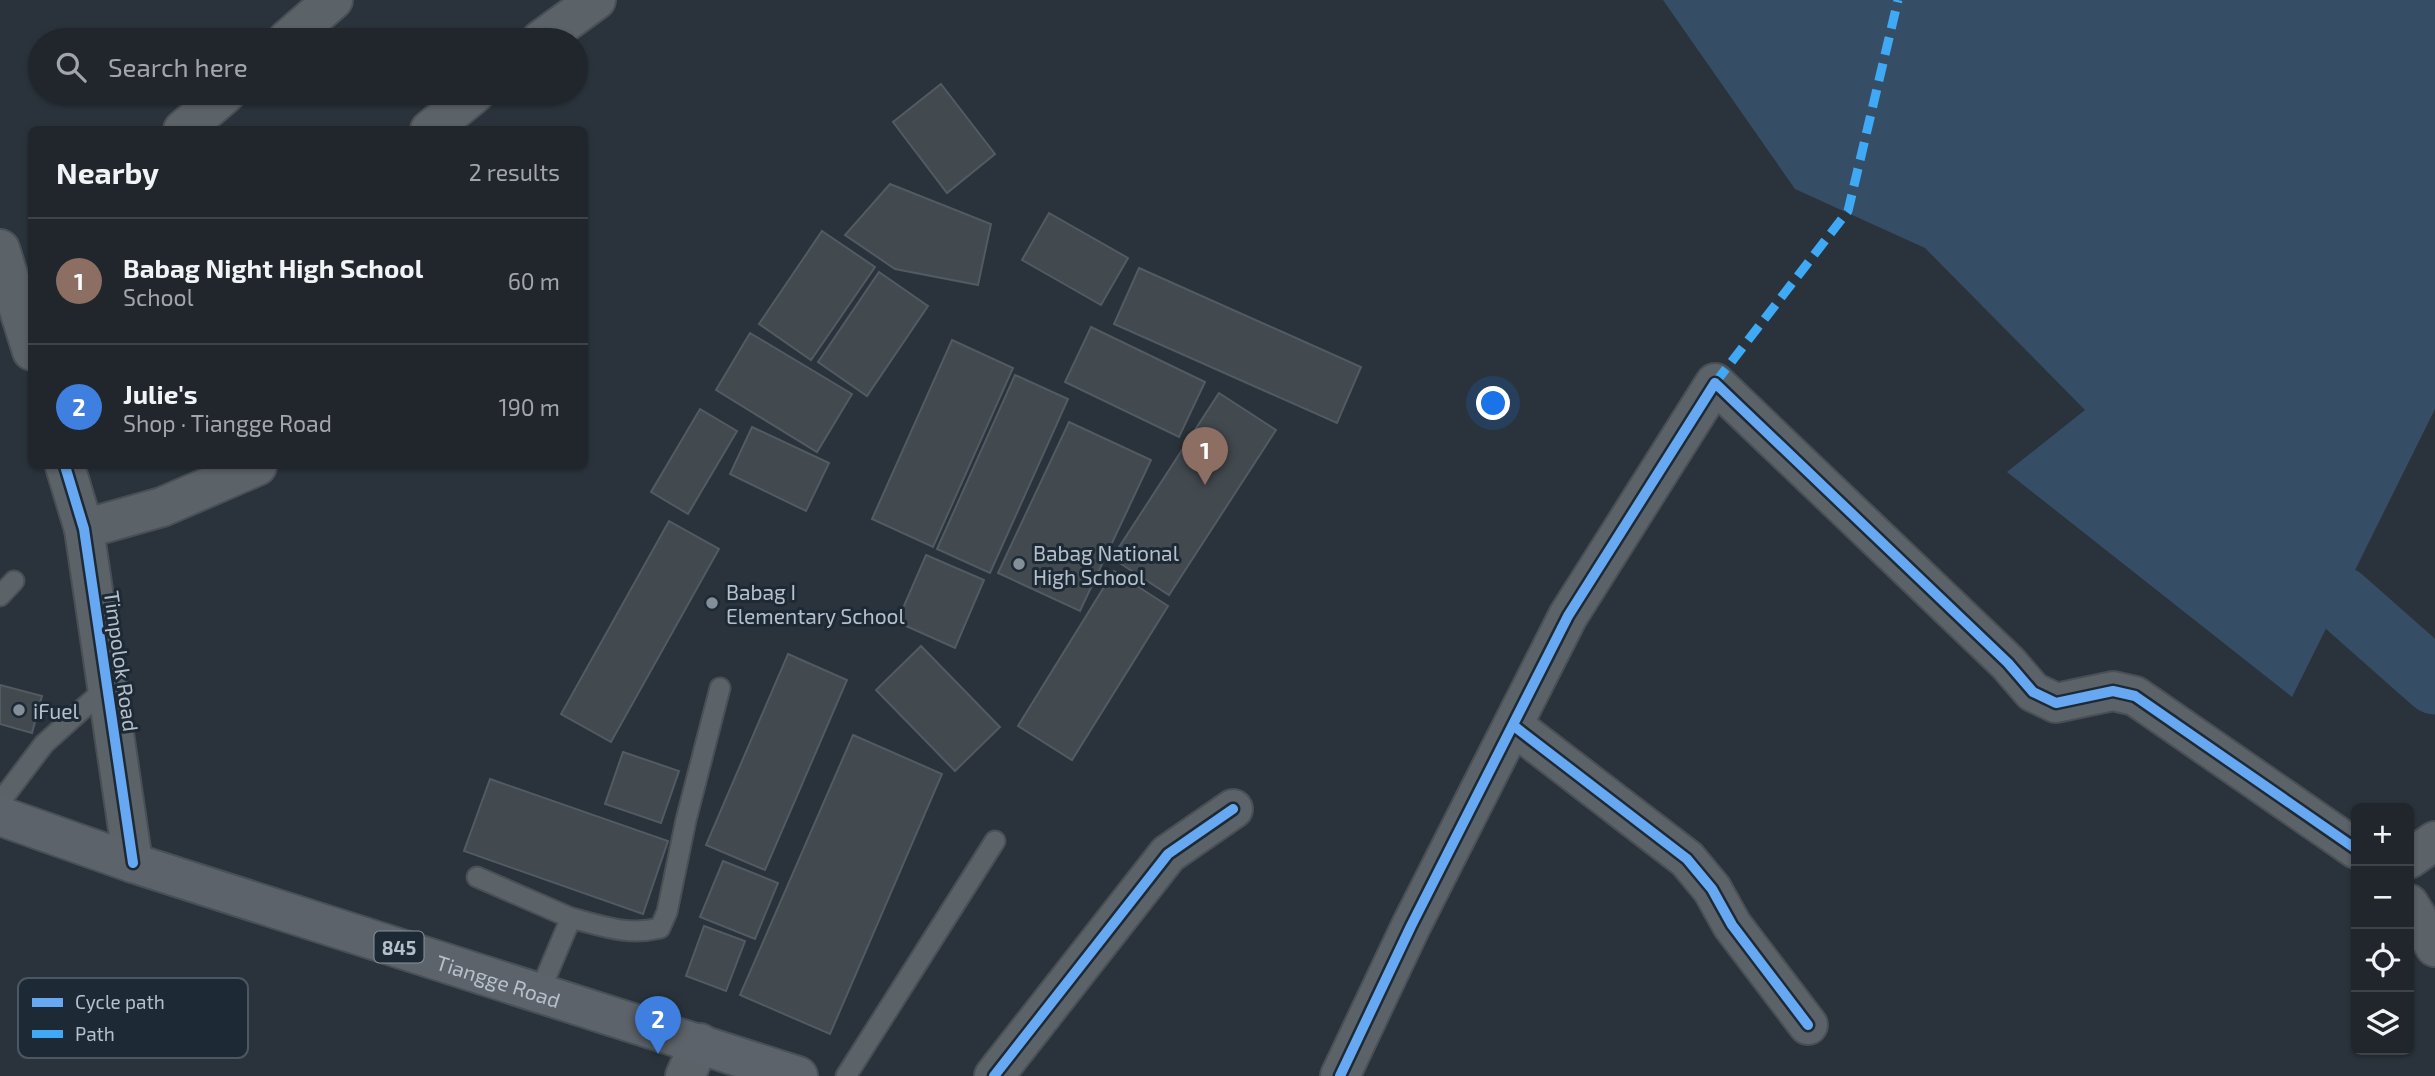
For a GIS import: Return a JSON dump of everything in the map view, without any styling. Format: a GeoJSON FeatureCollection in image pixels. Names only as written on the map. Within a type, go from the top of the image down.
{"type":"FeatureCollection","features":[{"type":"Feature","properties":{"kind":"main road","name":"Tiangge Road"},"geometry":{"type":"LineString","coordinates":[[0,816],[133,863],[540,991],[693,1059],[798,1076]]}},
{"type":"Feature","properties":{"kind":"street"},"geometry":{"type":"LineString","coordinates":[[301,28],[333,0]]}},
{"type":"Feature","properties":{"kind":"street"},"geometry":{"type":"LineString","coordinates":[[558,28],[596,0]]}},
{"type":"Feature","properties":{"kind":"street"},"geometry":{"type":"LineString","coordinates":[[188,126],[212,105]]}},
{"type":"Feature","properties":{"kind":"street"},"geometry":{"type":"LineString","coordinates":[[435,126],[460,105]]}},
{"type":"Feature","properties":{"kind":"street"},"geometry":{"type":"LineString","coordinates":[[0,249],[28,338]]}},
{"type":"Feature","properties":{"kind":"street"},"geometry":{"type":"LineString","coordinates":[[1340,1076],[1411,926],[1568,616],[1715,383],[2008,663],[2033,692],[2056,703],[2113,691],[2135,696],[2351,846]]}},
{"type":"Feature","properties":{"kind":"street","name":"Timpolok Road"},"geometry":{"type":"LineString","coordinates":[[66,469],[84,529],[133,863]]}},
{"type":"Feature","properties":{"kind":"street"},"geometry":{"type":"LineString","coordinates":[[84,529],[162,508],[250,469]]}},
{"type":"Feature","properties":{"kind":"street"},"geometry":{"type":"LineString","coordinates":[[1514,726],[1687,859],[1712,889],[1732,925],[1808,1025]]}},
{"type":"Feature","properties":{"kind":"street"},"geometry":{"type":"LineString","coordinates":[[994,1076],[1168,854],[1233,809]]}},
{"type":"Feature","properties":{"kind":"street"},"geometry":{"type":"LineString","coordinates":[[2414,856],[2435,841]]}},
{"type":"Feature","properties":{"kind":"street"},"geometry":{"type":"LineString","coordinates":[[2414,912],[2435,947]]}},
{"type":"Feature","properties":{"kind":"lane"},"geometry":{"type":"LineString","coordinates":[[0,596],[14,581]]}},
{"type":"Feature","properties":{"kind":"lane"},"geometry":{"type":"LineString","coordinates":[[0,802],[44,744],[107,687]]}},
{"type":"Feature","properties":{"kind":"lane"},"geometry":{"type":"LineString","coordinates":[[477,877],[571,918],[629,932],[640,933],[660,928],[667,912],[686,820],[720,688]]}},
{"type":"Feature","properties":{"kind":"lane"},"geometry":{"type":"LineString","coordinates":[[846,1076],[995,841]]}},
{"type":"Feature","properties":{"kind":"lane"},"geometry":{"type":"LineString","coordinates":[[540,991],[571,918]]}},
{"type":"Feature","properties":{"kind":"water"},"geometry":{"type":"Polygon","coordinates":[[[1663,0],[2435,0],[2435,409],[2292,697],[2007,472],[2085,410],[1925,248],[1795,189],[1663,0]]]}},
{"type":"Feature","properties":{"kind":"building"},"geometry":{"type":"Polygon","coordinates":[[[941,84],[995,154],[947,193],[893,122],[941,84]]]}},
{"type":"Feature","properties":{"kind":"building"},"geometry":{"type":"Polygon","coordinates":[[[890,184],[991,224],[978,285],[895,269],[845,235],[890,184]]]}},
{"type":"Feature","properties":{"kind":"building"},"geometry":{"type":"Polygon","coordinates":[[[1049,213],[1128,258],[1101,305],[1022,260],[1049,213]]]}},
{"type":"Feature","properties":{"kind":"building"},"geometry":{"type":"Polygon","coordinates":[[[822,231],[875,267],[811,360],[759,324],[822,231]]]}},
{"type":"Feature","properties":{"kind":"building"},"geometry":{"type":"Polygon","coordinates":[[[1139,268],[1361,367],[1337,423],[1114,324],[1139,268]]]}},
{"type":"Feature","properties":{"kind":"building"},"geometry":{"type":"Polygon","coordinates":[[[879,272],[928,306],[867,396],[818,362],[879,272]]]}},
{"type":"Feature","properties":{"kind":"building"},"geometry":{"type":"Polygon","coordinates":[[[1091,327],[1205,382],[1179,437],[1065,382],[1091,327]]]}},
{"type":"Feature","properties":{"kind":"building"},"geometry":{"type":"Polygon","coordinates":[[[750,333],[852,394],[817,452],[716,390],[750,333]]]}},
{"type":"Feature","properties":{"kind":"building"},"geometry":{"type":"Polygon","coordinates":[[[952,340],[1013,368],[933,547],[872,519],[952,340]]]}},
{"type":"Feature","properties":{"kind":"building"},"geometry":{"type":"Polygon","coordinates":[[[1015,375],[1068,399],[990,573],[937,549],[1015,375]]]}},
{"type":"Feature","properties":{"kind":"building"},"geometry":{"type":"Polygon","coordinates":[[[1219,393],[1276,430],[1169,595],[1112,558],[1219,393]]]}},
{"type":"Feature","properties":{"kind":"building"},"geometry":{"type":"Polygon","coordinates":[[[700,409],[737,431],[688,514],[651,492],[700,409]]]}},
{"type":"Feature","properties":{"kind":"building"},"geometry":{"type":"Polygon","coordinates":[[[1069,422],[1151,460],[1080,611],[998,573],[1069,422]]]}},
{"type":"Feature","properties":{"kind":"building"},"geometry":{"type":"Polygon","coordinates":[[[752,427],[829,463],[806,511],[730,474],[752,427]]]}},
{"type":"Feature","properties":{"kind":"building"},"geometry":{"type":"Polygon","coordinates":[[[669,521],[719,549],[611,742],[561,714],[669,521]]]}},
{"type":"Feature","properties":{"kind":"building"},"geometry":{"type":"Polygon","coordinates":[[[926,555],[984,580],[955,648],[897,622],[926,555]]]}},
{"type":"Feature","properties":{"kind":"building"},"geometry":{"type":"Polygon","coordinates":[[[1114,571],[1168,606],[1072,760],[1018,726],[1114,571]]]}},
{"type":"Feature","properties":{"kind":"building"},"geometry":{"type":"Polygon","coordinates":[[[921,646],[1000,727],[955,771],[876,690],[921,646]]]}},
{"type":"Feature","properties":{"kind":"building"},"geometry":{"type":"Polygon","coordinates":[[[788,654],[847,680],[765,870],[706,845],[788,654]]]}},
{"type":"Feature","properties":{"kind":"building","name":"iFuel"},"geometry":{"type":"Polygon","coordinates":[[[0,685],[42,696],[32,733],[0,724],[0,685]]]}},
{"type":"Feature","properties":{"kind":"building"},"geometry":{"type":"Polygon","coordinates":[[[853,735],[942,774],[830,1034],[740,995],[853,735]]]}},
{"type":"Feature","properties":{"kind":"building"},"geometry":{"type":"Polygon","coordinates":[[[623,752],[679,771],[661,823],[605,804],[623,752]]]}},
{"type":"Feature","properties":{"kind":"building"},"geometry":{"type":"Polygon","coordinates":[[[490,779],[668,841],[643,914],[464,851],[490,779]]]}},
{"type":"Feature","properties":{"kind":"building"},"geometry":{"type":"Polygon","coordinates":[[[723,861],[778,883],[755,939],[700,917],[723,861]]]}},
{"type":"Feature","properties":{"kind":"building"},"geometry":{"type":"Polygon","coordinates":[[[704,926],[745,941],[726,991],[686,976],[704,926]]]}},
{"type":"Feature","properties":{"kind":"waterway"},"geometry":{"type":"LineString","coordinates":[[2341,599],[2435,682]]}},
{"type":"Feature","properties":{"kind":"marked path"},"geometry":{"type":"LineString","coordinates":[[1715,383],[1848,211],[1898,0]]}},
{"type":"Feature","properties":{"kind":"cycle path"},"geometry":{"type":"LineString","coordinates":[[1340,1076],[1411,926],[1568,616],[1715,383],[2008,663],[2033,692],[2056,703],[2113,691],[2135,696],[2351,846]]}},
{"type":"Feature","properties":{"kind":"cycle path"},"geometry":{"type":"LineString","coordinates":[[66,469],[84,529],[133,863]]}},
{"type":"Feature","properties":{"kind":"cycle path"},"geometry":{"type":"LineString","coordinates":[[1514,726],[1687,859],[1712,889],[1732,925],[1808,1025]]}},
{"type":"Feature","properties":{"kind":"cycle path"},"geometry":{"type":"LineString","coordinates":[[994,1076],[1168,854],[1233,809]]}},
{"type":"Feature","properties":{"kind":"place","name":"Babag Night High School"},"geometry":{"type":"Point","coordinates":[1205,485]}},
{"type":"Feature","properties":{"kind":"place","name":"Babag National High School"},"geometry":{"type":"Point","coordinates":[1019,564]}},
{"type":"Feature","properties":{"kind":"place","name":"Babag I Elementary School"},"geometry":{"type":"Point","coordinates":[712,603]}},
{"type":"Feature","properties":{"kind":"place","name":"iFuel"},"geometry":{"type":"Point","coordinates":[19,710]}},
{"type":"Feature","properties":{"kind":"place","name":"Julie's"},"geometry":{"type":"Point","coordinates":[658,1054]}}]}
